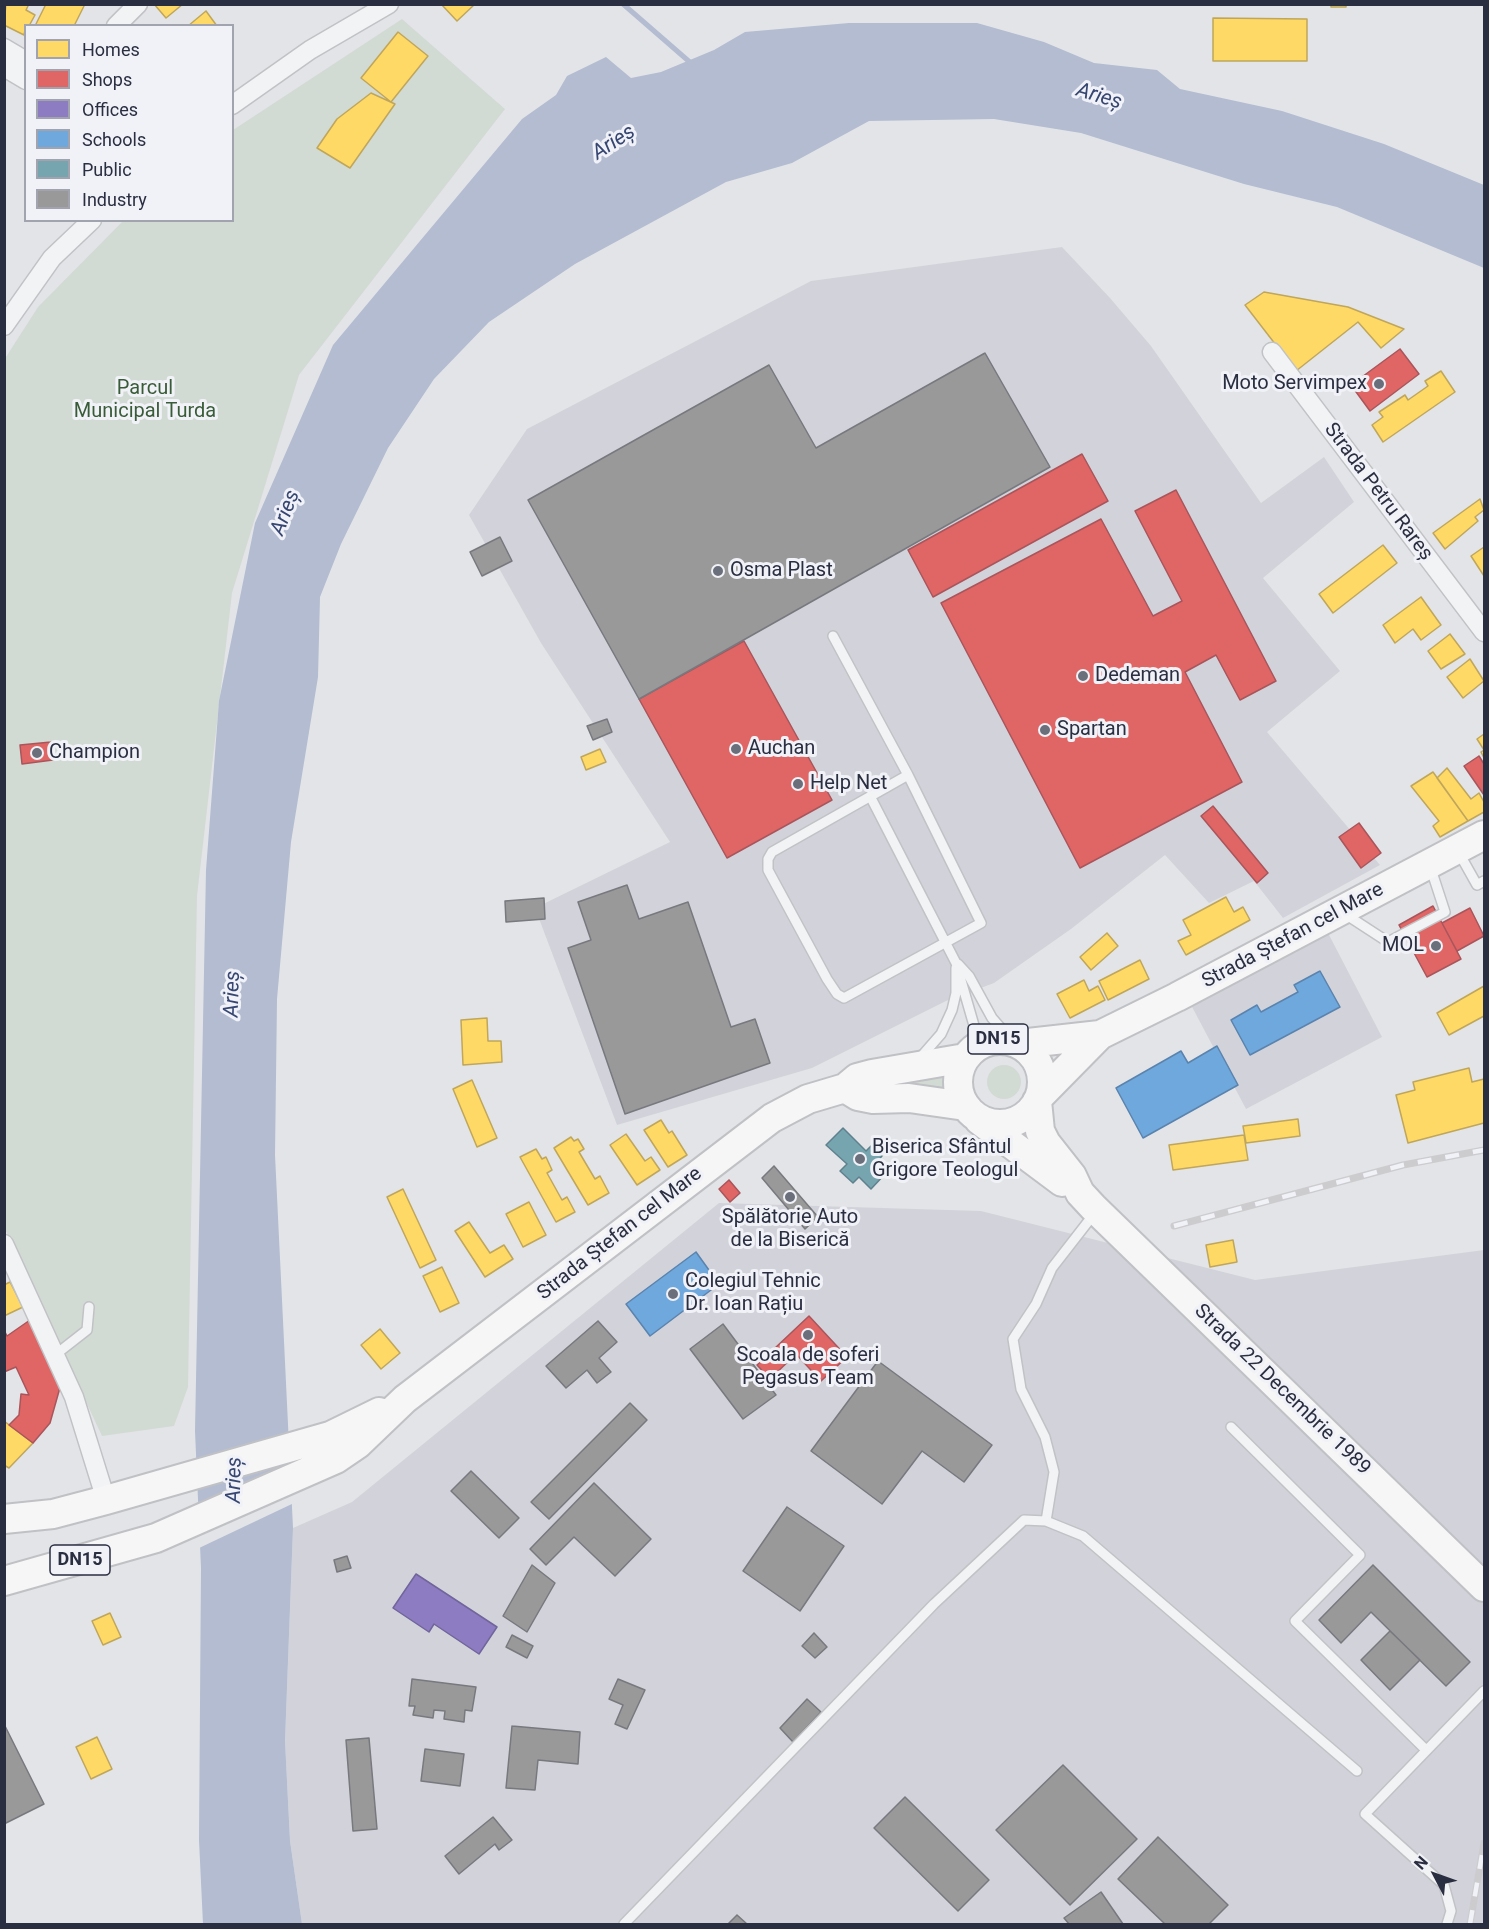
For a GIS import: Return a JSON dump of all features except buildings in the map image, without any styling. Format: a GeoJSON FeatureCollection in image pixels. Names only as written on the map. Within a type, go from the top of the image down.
{"type":"FeatureCollection","features":[{"type":"Feature","properties":{"kind":"main road","name":"Strada Ștefan cel Mare"},"geometry":{"type":"LineString","coordinates":[[845,1088],[858,1096],[873,1099],[909,1098],[969,1111],[986,1122],[1002,1124],[1016,1121],[1033,1109],[1039,1098],[1100,1035],[1485,835]]}},
{"type":"Feature","properties":{"kind":"main road","name":"Strada Ștefan cel Mare"},"geometry":{"type":"LineString","coordinates":[[4,1581],[156,1538],[333,1448],[405,1399],[735,1144],[772,1118],[808,1099],[845,1088],[857,1078],[970,1053],[997,1040],[1016,1043],[1100,1035]]}},
{"type":"Feature","properties":{"kind":"main road","name":"DN15"},"geometry":{"type":"LineString","coordinates":[[1016,1043],[1037,1061],[1041,1073],[1039,1098]]}},
{"type":"Feature","properties":{"kind":"main road","name":"DN15"},"geometry":{"type":"LineString","coordinates":[[969,1111],[959,1093],[957,1079],[970,1053]]}},
{"type":"Feature","properties":{"kind":"main road","name":"Strada 22 Decembrie 1989"},"geometry":{"type":"LineString","coordinates":[[1039,1098],[1040,1131],[1089,1202]]}},
{"type":"Feature","properties":{"kind":"main road","name":"Strada 22 Decembrie 1989"},"geometry":{"type":"LineString","coordinates":[[969,1111],[1089,1202],[1485,1587]]}},
{"type":"Feature","properties":{"kind":"main road","name":"Strada Ștefan cel Mare"},"geometry":{"type":"LineString","coordinates":[[4,1519],[53,1514],[169,1481],[333,1448]]}},
{"type":"Feature","properties":{"kind":"street"},"geometry":{"type":"LineString","coordinates":[[118,24],[138,4]]}},
{"type":"Feature","properties":{"kind":"street"},"geometry":{"type":"LineString","coordinates":[[234,104],[310,50],[389,4]]}},
{"type":"Feature","properties":{"kind":"street"},"geometry":{"type":"LineString","coordinates":[[4,48],[24,60]]}},
{"type":"Feature","properties":{"kind":"street"},"geometry":{"type":"LineString","coordinates":[[4,67],[24,79]]}},
{"type":"Feature","properties":{"kind":"street"},"geometry":{"type":"LineString","coordinates":[[4,326],[52,258],[90,222]]}},
{"type":"Feature","properties":{"kind":"street","name":"Strada Petru Rareș"},"geometry":{"type":"LineString","coordinates":[[1272,352],[1485,632]]}},
{"type":"Feature","properties":{"kind":"street"},"geometry":{"type":"LineString","coordinates":[[4,1244],[74,1397],[106,1500]]}},
{"type":"Feature","properties":{"kind":"lane"},"geometry":{"type":"LineString","coordinates":[[833,636],[908,775],[981,923],[844,998],[837,994],[827,979],[768,870],[772,852],[908,775]]}},
{"type":"Feature","properties":{"kind":"lane"},"geometry":{"type":"LineString","coordinates":[[870,796],[956,963],[975,1029],[970,1053]]}},
{"type":"Feature","properties":{"kind":"lane"},"geometry":{"type":"LineString","coordinates":[[1457,850],[1477,885],[1485,881]]}},
{"type":"Feature","properties":{"kind":"lane"},"geometry":{"type":"LineString","coordinates":[[1341,911],[1388,942],[1445,912],[1430,864]]}},
{"type":"Feature","properties":{"kind":"lane"},"geometry":{"type":"LineString","coordinates":[[956,963],[969,976],[992,1018],[1016,1043]]}},
{"type":"Feature","properties":{"kind":"lane"},"geometry":{"type":"LineString","coordinates":[[909,1066],[924,1054],[941,1034],[952,1010],[956,993],[956,963]]}},
{"type":"Feature","properties":{"kind":"lane"},"geometry":{"type":"LineString","coordinates":[[1046,1521],[1054,1472],[1045,1437],[1021,1389],[1013,1339],[1036,1304],[1052,1268],[1089,1202]]}},
{"type":"Feature","properties":{"kind":"lane"},"geometry":{"type":"LineString","coordinates":[[56,1355],[87,1330],[89,1307]]}},
{"type":"Feature","properties":{"kind":"lane"},"geometry":{"type":"LineString","coordinates":[[1231,1427],[1360,1555],[1295,1621],[1426,1750]]}},
{"type":"Feature","properties":{"kind":"lane"},"geometry":{"type":"LineString","coordinates":[[624,1924],[934,1604],[1024,1520],[1046,1521],[1083,1536],[1357,1771]]}},
{"type":"Feature","properties":{"kind":"lane"},"geometry":{"type":"LineString","coordinates":[[1447,1924],[1451,1911],[1444,1885],[1365,1814],[1485,1690]]}},
{"type":"Feature","properties":{"kind":"shaded area"},"geometry":{"type":"Polygon","coordinates":[[[1062,247],[1151,346],[1261,503],[1324,457],[1354,502],[1263,578],[1340,671],[1267,732],[1380,865],[1283,918],[1254,881],[1209,903],[1165,855],[1071,929],[994,983],[946,1001],[812,1068],[617,1125],[535,908],[670,842],[541,643],[469,515],[527,429],[811,281],[1062,247]]]}},
{"type":"Feature","properties":{"kind":"shaded area"},"geometry":{"type":"Polygon","coordinates":[[[1327,931],[1382,1037],[1246,1109],[1190,1003],[1327,931]]]}},
{"type":"Feature","properties":{"kind":"shaded area"},"geometry":{"type":"Polygon","coordinates":[[[719,1203],[981,1211],[1255,1280],[1484,1250],[1484,1924],[302,1924],[290,1841],[285,1741],[293,1528],[352,1502],[719,1203]]]}},
{"type":"Feature","properties":{"kind":"green space","name":"Parcul Municipal Turda"},"geometry":{"type":"Polygon","coordinates":[[[402,19],[505,109],[299,375],[232,593],[197,896],[188,1387],[174,1426],[102,1436],[5,1229],[4,360],[38,307],[122,222],[234,222],[234,129],[402,19]]]}},
{"type":"Feature","properties":{"kind":"green space"},"geometry":{"type":"Polygon","coordinates":[[[1004,1065],[1016,1070],[1021,1082],[1016,1094],[1004,1099],[992,1094],[987,1082],[992,1070],[1004,1065]]]}},
{"type":"Feature","properties":{"kind":"green space"},"geometry":{"type":"Polygon","coordinates":[[[955,1072],[949,1085],[951,1095],[898,1086],[955,1072]]]}},
{"type":"Feature","properties":{"kind":"water","name":"Arieș"},"geometry":{"type":"Polygon","coordinates":[[[849,23],[977,23],[1044,42],[1094,63],[1157,70],[1180,89],[1282,111],[1384,144],[1484,185],[1484,268],[1337,207],[1244,184],[1081,133],[994,119],[869,121],[792,163],[726,182],[575,264],[489,322],[434,379],[388,448],[341,544],[320,597],[318,677],[291,842],[277,999],[275,1155],[293,1528],[285,1741],[290,1841],[302,1924],[203,1924],[199,1840],[201,1568],[195,1431],[206,870],[219,701],[255,523],[333,345],[522,119],[556,95],[567,76],[606,57],[631,78],[661,72],[714,50],[745,32],[849,23]]]}},
{"type":"Feature","properties":{"kind":"pier"},"geometry":{"type":"Polygon","coordinates":[[[293,1473],[294,1503],[197,1549],[196,1516],[293,1473]]]}},
{"type":"Feature","properties":{"kind":"waterway"},"geometry":{"type":"LineString","coordinates":[[623,4],[692,64]]}},
{"type":"Feature","properties":{"kind":"railway"},"geometry":{"type":"LineString","coordinates":[[1174,1226],[1403,1165],[1484,1150]]}},
{"type":"Feature","properties":{"kind":"railway"},"geometry":{"type":"LineString","coordinates":[[1470,1924],[1484,1843]]}},
{"type":"Feature","properties":{"kind":"place","name":"Moto Servimpex"},"geometry":{"type":"Point","coordinates":[1379,384]}},
{"type":"Feature","properties":{"kind":"place","name":"Osma Plast"},"geometry":{"type":"Point","coordinates":[718,571]}},
{"type":"Feature","properties":{"kind":"place","name":"Dedeman"},"geometry":{"type":"Point","coordinates":[1083,676]}},
{"type":"Feature","properties":{"kind":"place","name":"Spartan"},"geometry":{"type":"Point","coordinates":[1045,730]}},
{"type":"Feature","properties":{"kind":"place","name":"Auchan"},"geometry":{"type":"Point","coordinates":[736,749]}},
{"type":"Feature","properties":{"kind":"place","name":"Champion"},"geometry":{"type":"Point","coordinates":[37,753]}},
{"type":"Feature","properties":{"kind":"place","name":"Help Net"},"geometry":{"type":"Point","coordinates":[798,784]}},
{"type":"Feature","properties":{"kind":"place","name":"MOL"},"geometry":{"type":"Point","coordinates":[1436,946]}},
{"type":"Feature","properties":{"kind":"place","name":"Biserica Sfântul Grigore Teologul"},"geometry":{"type":"Point","coordinates":[860,1159]}},
{"type":"Feature","properties":{"kind":"place","name":"Spălătorie Auto de la Biserică"},"geometry":{"type":"Point","coordinates":[790,1197]}},
{"type":"Feature","properties":{"kind":"place","name":"Colegiul Tehnic Dr. Ioan Rațiu"},"geometry":{"type":"Point","coordinates":[673,1294]}},
{"type":"Feature","properties":{"kind":"place","name":"Scoala de soferi Pegasus Team"},"geometry":{"type":"Point","coordinates":[808,1335]}}]}
